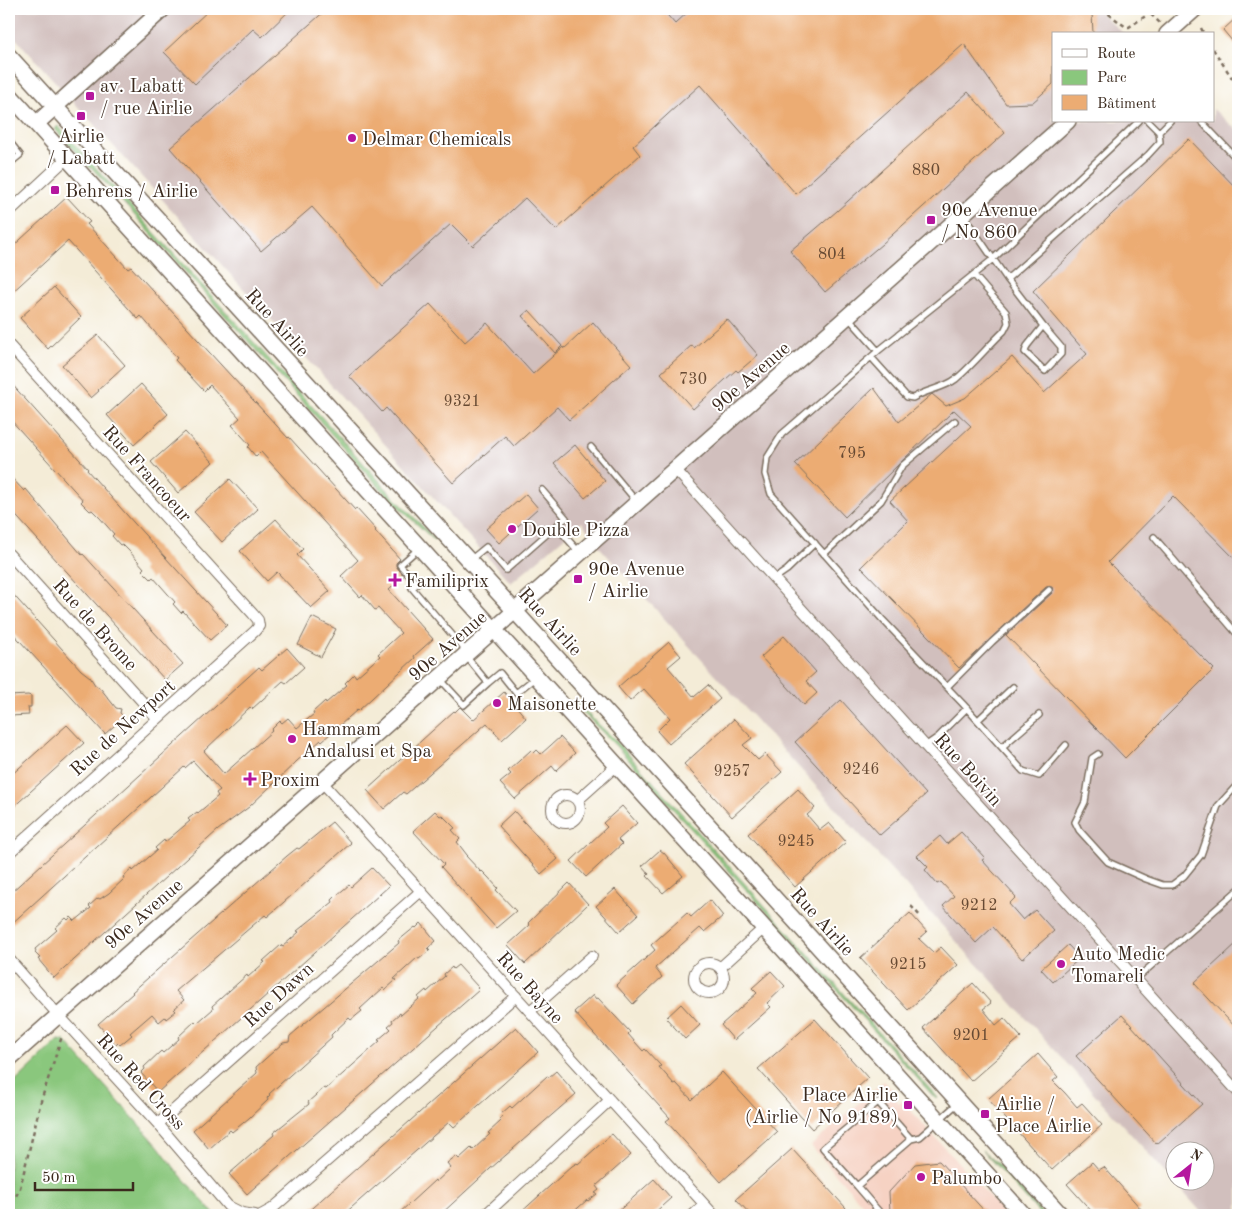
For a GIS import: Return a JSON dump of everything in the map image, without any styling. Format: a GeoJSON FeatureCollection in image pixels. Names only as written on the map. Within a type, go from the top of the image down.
{"type":"FeatureCollection","features":[{"type":"Feature","properties":{"kind":"main road"},"geometry":{"type":"LineString","coordinates":[[36,124],[163,9]]}},
{"type":"Feature","properties":{"kind":"main road"},"geometry":{"type":"LineString","coordinates":[[1169,32],[1195,9]]}},
{"type":"Feature","properties":{"kind":"main road","name":"Rue Airlie"},"geometry":{"type":"LineString","coordinates":[[9,56],[515,611],[1061,1215]]}},
{"type":"Feature","properties":{"kind":"main road"},"geometry":{"type":"LineString","coordinates":[[11,101],[36,124],[67,158],[1021,1214]]}},
{"type":"Feature","properties":{"kind":"main road","name":"90e Avenue"},"geometry":{"type":"LineString","coordinates":[[9,1059],[1067,122]]}},
{"type":"Feature","properties":{"kind":"street"},"geometry":{"type":"LineString","coordinates":[[9,212],[67,158]]}},
{"type":"Feature","properties":{"kind":"street","name":"Rue Francoeur"},"geometry":{"type":"LineString","coordinates":[[9,345],[253,614],[258,620],[258,626]]}},
{"type":"Feature","properties":{"kind":"street","name":"Rue Boivin"},"geometry":{"type":"LineString","coordinates":[[675,469],[1238,1092]]}},
{"type":"Feature","properties":{"kind":"street","name":"Rue de Brome"},"geometry":{"type":"LineString","coordinates":[[9,554],[157,718]]}},
{"type":"Feature","properties":{"kind":"street","name":"Rue de Newport"},"geometry":{"type":"LineString","coordinates":[[9,853],[255,631],[258,626]]}},
{"type":"Feature","properties":{"kind":"street"},"geometry":{"type":"LineString","coordinates":[[578,800],[616,766]]}},
{"type":"Feature","properties":{"kind":"street","name":"Rue Bayne"},"geometry":{"type":"LineString","coordinates":[[322,782],[714,1215]]}},
{"type":"Feature","properties":{"kind":"street","name":"Rue Dawn"},"geometry":{"type":"LineString","coordinates":[[158,1124],[421,891]]}},
{"type":"Feature","properties":{"kind":"street"},"geometry":{"type":"LineString","coordinates":[[721,967],[764,928]]}},
{"type":"Feature","properties":{"kind":"street"},"geometry":{"type":"LineString","coordinates":[[530,1011],[592,956]]}},
{"type":"Feature","properties":{"kind":"street","name":"Rue Red Cross"},"geometry":{"type":"LineString","coordinates":[[9,959],[158,1124],[228,1206],[242,1213],[255,1215]]}},
{"type":"Feature","properties":{"kind":"street"},"geometry":{"type":"LineString","coordinates":[[261,1215],[272,1209],[516,996]]}},
{"type":"Feature","properties":{"kind":"street"},"geometry":{"type":"LineString","coordinates":[[484,1215],[610,1100]]}},
{"type":"Feature","properties":{"kind":"street"},"geometry":{"type":"LineString","coordinates":[[693,1215],[704,1205]]}},
{"type":"Feature","properties":{"kind":"lane"},"geometry":{"type":"LineString","coordinates":[[1066,746],[1039,776],[1023,771],[967,708],[882,619],[771,494],[765,474],[767,458],[782,434],[878,351],[993,259],[1138,122]]}},
{"type":"Feature","properties":{"kind":"lane"},"geometry":{"type":"LineString","coordinates":[[1007,279],[1160,142],[1159,132],[1149,122]]}},
{"type":"Feature","properties":{"kind":"lane"},"geometry":{"type":"LineString","coordinates":[[1159,132],[1169,122]]}},
{"type":"Feature","properties":{"kind":"lane"},"geometry":{"type":"LineString","coordinates":[[1201,122],[1238,160]]}},
{"type":"Feature","properties":{"kind":"lane"},"geometry":{"type":"LineString","coordinates":[[9,141],[20,155],[9,164]]}},
{"type":"Feature","properties":{"kind":"lane"},"geometry":{"type":"LineString","coordinates":[[963,214],[1007,279],[1061,347],[1061,354],[1045,371],[1025,352],[1027,346],[1043,326]]}},
{"type":"Feature","properties":{"kind":"lane"},"geometry":{"type":"LineString","coordinates":[[872,357],[907,397],[914,398],[956,379],[1004,331],[1008,323],[1006,312],[974,275]]}},
{"type":"Feature","properties":{"kind":"lane"},"geometry":{"type":"LineString","coordinates":[[848,317],[878,351]]}},
{"type":"Feature","properties":{"kind":"lane"},"geometry":{"type":"LineString","coordinates":[[824,554],[881,501],[902,466],[955,421]]}},
{"type":"Feature","properties":{"kind":"lane"},"geometry":{"type":"LineString","coordinates":[[590,447],[638,502]]}},
{"type":"Feature","properties":{"kind":"lane"},"geometry":{"type":"LineString","coordinates":[[469,561],[486,547],[506,570],[566,518],[542,490]]}},
{"type":"Feature","properties":{"kind":"lane"},"geometry":{"type":"LineString","coordinates":[[556,526],[580,554]]}},
{"type":"Feature","properties":{"kind":"lane"},"geometry":{"type":"LineString","coordinates":[[1154,537],[1238,635]]}},
{"type":"Feature","properties":{"kind":"lane"},"geometry":{"type":"LineString","coordinates":[[774,580],[815,544]]}},
{"type":"Feature","properties":{"kind":"lane"},"geometry":{"type":"LineString","coordinates":[[420,548],[400,565],[417,584],[412,588],[488,683]]}},
{"type":"Feature","properties":{"kind":"lane"},"geometry":{"type":"LineString","coordinates":[[947,687],[992,642],[1049,590]]}},
{"type":"Feature","properties":{"kind":"lane"},"geometry":{"type":"LineString","coordinates":[[439,678],[464,705],[500,673],[516,693],[536,677]]}},
{"type":"Feature","properties":{"kind":"lane"},"geometry":{"type":"LineString","coordinates":[[978,720],[1014,687]]}},
{"type":"Feature","properties":{"kind":"lane"},"geometry":{"type":"LineString","coordinates":[[925,746],[938,737],[967,708]]}},
{"type":"Feature","properties":{"kind":"lane"},"geometry":{"type":"LineString","coordinates":[[1002,747],[1039,715]]}},
{"type":"Feature","properties":{"kind":"lane"},"geometry":{"type":"LineString","coordinates":[[1098,754],[1092,758],[1085,802],[1075,822],[1079,830],[1108,862],[1163,885],[1172,885],[1184,876],[1201,855],[1218,806],[1238,784]]}},
{"type":"Feature","properties":{"kind":"lane"},"geometry":{"type":"LineString","coordinates":[[1136,979],[1238,890]]}},
{"type":"Feature","properties":{"kind":"lane"},"geometry":{"type":"LineString","coordinates":[[882,1215],[823,1148],[878,1102],[911,1139]]}},
{"type":"Feature","properties":{"kind":"lane"},"geometry":{"type":"LineString","coordinates":[[857,1186],[911,1139],[920,1137],[959,1102]]}},
{"type":"Feature","properties":{"kind":"path"},"geometry":{"type":"LineString","coordinates":[[1102,9],[1126,27],[1150,14]]}},
{"type":"Feature","properties":{"kind":"path"},"geometry":{"type":"LineString","coordinates":[[1145,9],[1157,20]]}},
{"type":"Feature","properties":{"kind":"path"},"geometry":{"type":"LineString","coordinates":[[1201,28],[1203,32]]}},
{"type":"Feature","properties":{"kind":"path"},"geometry":{"type":"LineString","coordinates":[[1214,50],[1238,87]]}},
{"type":"Feature","properties":{"kind":"path"},"geometry":{"type":"LineString","coordinates":[[911,906],[921,917]]}},
{"type":"Feature","properties":{"kind":"path"},"geometry":{"type":"LineString","coordinates":[[9,1210],[20,1188],[41,1101],[62,1038]]}},
{"type":"Feature","properties":{"kind":"shaded area"},"geometry":{"type":"Polygon","coordinates":[[[9,9],[1096,9],[1122,32],[1052,32],[1052,122],[1214,122],[1214,110],[1238,131],[1238,1215],[1204,1215],[1183,1192],[1214,1192],[1214,1142],[1164,1142],[1164,1171],[594,541],[582,522],[511,583],[9,31],[9,9]]]}},
{"type":"Feature","properties":{"kind":"shaded area"},"geometry":{"type":"Polygon","coordinates":[[[884,1081],[896,1094],[894,1097],[899,1103],[902,1101],[1006,1215],[872,1215],[811,1146],[884,1081]]]}},
{"type":"Feature","properties":{"kind":"green space"},"geometry":{"type":"Polygon","coordinates":[[[58,126],[434,540],[390,499],[55,129],[58,126]]]}},
{"type":"Feature","properties":{"kind":"green space"},"geometry":{"type":"Polygon","coordinates":[[[574,701],[618,743],[938,1098],[936,1099],[574,701]]]}},
{"type":"Feature","properties":{"kind":"green space"},"geometry":{"type":"Polygon","coordinates":[[[59,1040],[65,1041],[159,1147],[215,1215],[9,1215],[9,1088],[59,1040]]]}},
{"type":"Feature","properties":{"kind":"green space"},"geometry":{"type":"Polygon","coordinates":[[[982,1150],[1001,1167],[1044,1215],[1041,1215],[982,1150]]]}},
{"type":"Feature","properties":{"kind":"building"},"geometry":{"type":"Polygon","coordinates":[[[210,9],[291,9],[262,37],[253,29],[195,84],[164,52],[210,9]]]}},
{"type":"Feature","properties":{"kind":"building"},"geometry":{"type":"Polygon","coordinates":[[[327,9],[662,9],[675,24],[691,9],[774,9],[778,13],[783,9],[1087,9],[1092,13],[1093,32],[1052,32],[1052,85],[1032,103],[1006,104],[964,44],[796,194],[700,85],[633,146],[640,155],[556,230],[525,198],[473,246],[451,224],[382,286],[312,207],[261,251],[170,148],[327,9]]]}},
{"type":"Feature","properties":{"kind":"building"},"geometry":{"type":"Polygon","coordinates":[[[1238,16],[1238,48],[1223,30],[1238,16]]]}},
{"type":"Feature","properties":{"kind":"building"},"geometry":{"type":"Polygon","coordinates":[[[968,92],[1005,133],[882,244],[825,292],[790,251],[968,92]]]}},
{"type":"Feature","properties":{"kind":"building"},"geometry":{"type":"Polygon","coordinates":[[[1189,139],[1238,190],[1238,562],[1173,496],[1108,562],[1214,669],[1125,758],[1006,635],[1052,593],[1052,587],[1046,587],[959,668],[861,567],[908,521],[890,501],[971,426],[954,410],[845,517],[795,464],[874,388],[899,422],[932,394],[946,406],[965,398],[1012,357],[1044,393],[1087,354],[1033,291],[1189,139]]]}},
{"type":"Feature","properties":{"kind":"building"},"geometry":{"type":"Polygon","coordinates":[[[67,197],[90,222],[87,224],[128,269],[131,267],[355,510],[356,508],[376,530],[400,559],[396,566],[404,576],[389,590],[433,639],[358,711],[297,761],[249,807],[218,830],[54,978],[38,959],[40,958],[35,953],[35,949],[57,930],[55,928],[66,918],[68,920],[71,917],[75,921],[91,908],[89,906],[98,898],[100,899],[109,893],[124,879],[123,877],[132,869],[133,871],[157,850],[155,848],[164,840],[165,842],[190,821],[188,819],[218,796],[216,793],[220,790],[193,761],[184,767],[9,926],[9,894],[259,667],[262,670],[287,648],[304,667],[286,683],[283,681],[252,709],[250,707],[204,751],[224,774],[272,731],[280,721],[282,723],[288,718],[297,728],[314,714],[313,712],[325,701],[326,703],[347,685],[345,683],[354,674],[356,677],[380,656],[378,654],[401,633],[378,608],[375,610],[341,576],[358,560],[261,452],[256,457],[248,447],[250,445],[232,425],[240,418],[210,385],[204,391],[175,360],[177,358],[141,316],[138,319],[68,241],[9,295],[9,250],[67,197]]]}},
{"type":"Feature","properties":{"kind":"building"},"geometry":{"type":"Polygon","coordinates":[[[54,287],[81,317],[48,349],[20,318],[54,287]]]}},
{"type":"Feature","properties":{"kind":"building"},"geometry":{"type":"Polygon","coordinates":[[[430,304],[465,342],[487,323],[533,374],[593,322],[631,365],[569,420],[557,407],[514,446],[505,436],[453,483],[386,408],[382,412],[349,376],[430,304]]]}},
{"type":"Feature","properties":{"kind":"building"},"geometry":{"type":"Polygon","coordinates":[[[529,310],[562,346],[555,353],[522,316],[529,310]]]}},
{"type":"Feature","properties":{"kind":"building"},"geometry":{"type":"Polygon","coordinates":[[[727,319],[758,355],[738,372],[736,370],[693,409],[661,373],[692,345],[694,348],[727,319]]]}},
{"type":"Feature","properties":{"kind":"building"},"geometry":{"type":"Polygon","coordinates":[[[98,335],[125,365],[91,398],[62,365],[98,335]]]}},
{"type":"Feature","properties":{"kind":"building"},"geometry":{"type":"Polygon","coordinates":[[[9,381],[227,625],[210,640],[183,611],[181,613],[173,604],[175,602],[153,577],[151,579],[142,570],[144,568],[130,552],[112,536],[114,534],[100,518],[81,502],[83,500],[9,418],[9,381]]]}},
{"type":"Feature","properties":{"kind":"building"},"geometry":{"type":"Polygon","coordinates":[[[141,384],[168,414],[134,445],[107,415],[141,384]]]}},
{"type":"Feature","properties":{"kind":"building"},"geometry":{"type":"Polygon","coordinates":[[[185,432],[213,462],[178,493],[151,462],[185,432]]]}},
{"type":"Feature","properties":{"kind":"building"},"geometry":{"type":"Polygon","coordinates":[[[575,445],[605,481],[585,498],[554,463],[575,445]]]}},
{"type":"Feature","properties":{"kind":"building"},"geometry":{"type":"Polygon","coordinates":[[[9,475],[24,491],[26,489],[82,555],[183,664],[165,680],[9,508],[9,475]]]}},
{"type":"Feature","properties":{"kind":"building"},"geometry":{"type":"Polygon","coordinates":[[[230,479],[258,509],[222,542],[194,512],[230,479]]]}},
{"type":"Feature","properties":{"kind":"building"},"geometry":{"type":"Polygon","coordinates":[[[526,494],[538,508],[499,543],[486,529],[526,494]]]}},
{"type":"Feature","properties":{"kind":"building"},"geometry":{"type":"Polygon","coordinates":[[[276,519],[303,549],[297,555],[330,591],[311,608],[277,572],[267,581],[240,551],[276,519]]]}},
{"type":"Feature","properties":{"kind":"building"},"geometry":{"type":"Polygon","coordinates":[[[9,590],[81,670],[101,689],[116,708],[121,709],[120,713],[124,717],[105,734],[9,629],[9,590]]]}},
{"type":"Feature","properties":{"kind":"building"},"geometry":{"type":"Polygon","coordinates":[[[312,617],[336,629],[321,657],[298,645],[312,617]]]}},
{"type":"Feature","properties":{"kind":"building"},"geometry":{"type":"Polygon","coordinates":[[[784,636],[816,672],[806,681],[817,693],[804,705],[761,657],[784,636]]]}},
{"type":"Feature","properties":{"kind":"building"},"geometry":{"type":"Polygon","coordinates":[[[669,642],[681,656],[668,667],[694,697],[708,685],[720,699],[669,744],[657,731],[670,718],[644,689],[630,701],[618,687],[669,642]]]}},
{"type":"Feature","properties":{"kind":"building"},"geometry":{"type":"Polygon","coordinates":[[[504,692],[526,718],[502,740],[487,723],[406,794],[403,792],[384,809],[367,790],[454,711],[460,707],[473,720],[504,692]]]}},
{"type":"Feature","properties":{"kind":"building"},"geometry":{"type":"Polygon","coordinates":[[[9,696],[31,696],[31,707],[28,707],[29,715],[9,716],[9,696]]]}},
{"type":"Feature","properties":{"kind":"building"},"geometry":{"type":"Polygon","coordinates":[[[841,700],[926,794],[880,835],[795,742],[841,700]]]}},
{"type":"Feature","properties":{"kind":"building"},"geometry":{"type":"Polygon","coordinates":[[[734,719],[752,738],[743,745],[758,760],[765,754],[782,772],[732,817],[684,764],[734,719]]]}},
{"type":"Feature","properties":{"kind":"building"},"geometry":{"type":"Polygon","coordinates":[[[67,725],[84,743],[9,811],[9,777],[67,725]]]}},
{"type":"Feature","properties":{"kind":"building"},"geometry":{"type":"Polygon","coordinates":[[[560,737],[575,753],[556,771],[552,766],[515,799],[500,783],[511,774],[508,771],[531,750],[534,753],[537,750],[541,754],[560,737]]]}},
{"type":"Feature","properties":{"kind":"building"},"geometry":{"type":"Polygon","coordinates":[[[798,789],[815,808],[807,815],[820,830],[829,823],[846,842],[795,887],[748,834],[798,789]]]}},
{"type":"Feature","properties":{"kind":"building"},"geometry":{"type":"Polygon","coordinates":[[[622,806],[637,823],[618,840],[622,844],[586,877],[571,861],[607,827],[603,823],[622,806]]]}},
{"type":"Feature","properties":{"kind":"building"},"geometry":{"type":"Polygon","coordinates":[[[435,811],[455,828],[452,830],[460,839],[457,842],[466,856],[498,888],[496,890],[516,911],[496,928],[441,867],[444,864],[413,831],[435,811]]]}},
{"type":"Feature","properties":{"kind":"building"},"geometry":{"type":"Polygon","coordinates":[[[514,811],[558,859],[541,874],[498,826],[514,811]]]}},
{"type":"Feature","properties":{"kind":"building"},"geometry":{"type":"Polygon","coordinates":[[[332,822],[351,843],[267,917],[265,915],[176,991],[184,1000],[174,1009],[176,1011],[159,1022],[152,1014],[130,1033],[132,1035],[120,1045],[118,1043],[116,1045],[98,1024],[287,856],[297,848],[299,849],[332,822]]]}},
{"type":"Feature","properties":{"kind":"building"},"geometry":{"type":"Polygon","coordinates":[[[961,832],[985,858],[982,860],[1016,897],[1009,904],[1023,920],[1035,910],[1054,931],[1022,959],[993,927],[976,943],[943,906],[954,896],[941,882],[937,884],[925,870],[928,867],[917,856],[940,836],[947,844],[961,832]]]}},
{"type":"Feature","properties":{"kind":"building"},"geometry":{"type":"Polygon","coordinates":[[[660,850],[683,876],[663,893],[647,876],[649,874],[642,866],[660,850]]]}},
{"type":"Feature","properties":{"kind":"building"},"geometry":{"type":"Polygon","coordinates":[[[372,868],[389,886],[158,1092],[141,1073],[145,1069],[144,1067],[161,1051],[163,1053],[179,1039],[178,1037],[195,1021],[197,1023],[213,1009],[212,1006],[333,902],[332,900],[337,895],[349,885],[351,887],[372,868]]]}},
{"type":"Feature","properties":{"kind":"building"},"geometry":{"type":"Polygon","coordinates":[[[569,883],[588,904],[525,964],[508,945],[530,925],[528,923],[569,883]]]}},
{"type":"Feature","properties":{"kind":"building"},"geometry":{"type":"Polygon","coordinates":[[[615,889],[638,915],[619,932],[596,906],[615,889]]]}},
{"type":"Feature","properties":{"kind":"building"},"geometry":{"type":"Polygon","coordinates":[[[710,900],[723,916],[704,932],[700,928],[655,968],[662,977],[633,1004],[616,985],[655,950],[651,945],[687,913],[691,917],[710,900]]]}},
{"type":"Feature","properties":{"kind":"building"},"geometry":{"type":"Polygon","coordinates":[[[910,913],[927,932],[919,939],[934,953],[941,947],[958,965],[908,1010],[860,958],[910,913]]]}},
{"type":"Feature","properties":{"kind":"building"},"geometry":{"type":"Polygon","coordinates":[[[421,923],[436,941],[428,948],[430,950],[419,959],[417,958],[385,990],[383,988],[360,1009],[362,1011],[351,1020],[349,1018],[331,1035],[332,1037],[269,1094],[268,1100],[249,1118],[232,1132],[230,1130],[209,1149],[193,1130],[257,1073],[256,1067],[283,1043],[289,1042],[290,1036],[421,923]]]}},
{"type":"Feature","properties":{"kind":"building"},"geometry":{"type":"Polygon","coordinates":[[[1238,942],[1238,1030],[1194,983],[1238,942]]]}},
{"type":"Feature","properties":{"kind":"building","name":"Auto Medic Tomareli"},"geometry":{"type":"Polygon","coordinates":[[[1068,945],[1080,958],[1053,982],[1041,969],[1068,945]]]}},
{"type":"Feature","properties":{"kind":"building"},"geometry":{"type":"Polygon","coordinates":[[[458,965],[479,990],[247,1194],[229,1174],[274,1135],[273,1133],[309,1104],[308,1102],[324,1088],[326,1089],[380,1041],[378,1040],[391,1029],[388,1026],[393,1022],[392,1020],[400,1013],[401,1015],[419,999],[418,997],[426,990],[427,992],[445,976],[444,974],[452,967],[453,969],[458,965]]]}},
{"type":"Feature","properties":{"kind":"building"},"geometry":{"type":"Polygon","coordinates":[[[771,971],[785,986],[767,1003],[771,1007],[734,1040],[721,1025],[757,993],[752,988],[771,971]]]}},
{"type":"Feature","properties":{"kind":"building"},"geometry":{"type":"Polygon","coordinates":[[[973,983],[991,1003],[983,1009],[996,1025],[1004,1018],[1021,1037],[971,1081],[923,1028],[973,983]]]}},
{"type":"Feature","properties":{"kind":"building"},"geometry":{"type":"Polygon","coordinates":[[[593,995],[630,1032],[628,1034],[643,1051],[645,1049],[661,1066],[659,1067],[674,1084],[676,1083],[692,1100],[722,1072],[777,1132],[721,1182],[666,1121],[670,1118],[574,1012],[593,995]]]}},
{"type":"Feature","properties":{"kind":"building"},"geometry":{"type":"Polygon","coordinates":[[[681,1004],[700,1025],[685,1039],[666,1018],[681,1004]]]}},
{"type":"Feature","properties":{"kind":"building"},"geometry":{"type":"Polygon","coordinates":[[[1122,1015],[1202,1104],[1157,1144],[1076,1056],[1122,1015]]]}},
{"type":"Feature","properties":{"kind":"building"},"geometry":{"type":"Polygon","coordinates":[[[815,1019],[868,1078],[812,1129],[758,1069],[815,1019]]]}},
{"type":"Feature","properties":{"kind":"building"},"geometry":{"type":"Polygon","coordinates":[[[516,1027],[538,1052],[503,1084],[454,1127],[449,1122],[343,1215],[304,1215],[516,1027]]]}},
{"type":"Feature","properties":{"kind":"building"},"geometry":{"type":"Polygon","coordinates":[[[1038,1054],[1058,1077],[1053,1081],[1077,1107],[1082,1103],[1102,1125],[1052,1170],[988,1099],[1038,1054]]]}},
{"type":"Feature","properties":{"kind":"building"},"geometry":{"type":"Polygon","coordinates":[[[556,1071],[576,1094],[440,1215],[397,1215],[451,1168],[447,1163],[456,1156],[459,1159],[471,1148],[473,1150],[490,1134],[488,1133],[501,1121],[499,1119],[503,1116],[501,1114],[510,1106],[512,1108],[547,1076],[549,1077],[556,1071]]]}},
{"type":"Feature","properties":{"kind":"building"},"geometry":{"type":"Polygon","coordinates":[[[612,1134],[631,1155],[596,1186],[599,1190],[595,1193],[597,1194],[570,1215],[518,1215],[572,1166],[578,1164],[612,1134]]]}},
{"type":"Feature","properties":{"kind":"building"},"geometry":{"type":"Polygon","coordinates":[[[792,1149],[846,1208],[839,1215],[751,1215],[736,1199],[792,1149]]]}},
{"type":"Feature","properties":{"kind":"building"},"geometry":{"type":"Polygon","coordinates":[[[939,1161],[988,1215],[894,1215],[890,1212],[889,1192],[915,1164],[939,1161]]]}},
{"type":"Feature","properties":{"kind":"building"},"geometry":{"type":"Polygon","coordinates":[[[1092,1162],[1099,1170],[1104,1167],[1141,1209],[1134,1215],[1095,1215],[1067,1184],[1092,1162]]]}},
{"type":"Feature","properties":{"kind":"building"},"geometry":{"type":"Polygon","coordinates":[[[654,1179],[671,1198],[652,1215],[614,1215],[654,1179]]]}},
{"type":"Feature","properties":{"kind":"place","name":"av. Labatt / rue Airlie"},"geometry":{"type":"Point","coordinates":[90,96]}},
{"type":"Feature","properties":{"kind":"place","name":"Airlie / Labatt"},"geometry":{"type":"Point","coordinates":[81,116]}},
{"type":"Feature","properties":{"kind":"place","name":"Delmar Chemicals"},"geometry":{"type":"Point","coordinates":[352,138]}},
{"type":"Feature","properties":{"kind":"place","name":"Behrens / Airlie"},"geometry":{"type":"Point","coordinates":[55,190]}},
{"type":"Feature","properties":{"kind":"place","name":"90e Avenue / No 860"},"geometry":{"type":"Point","coordinates":[931,220]}},
{"type":"Feature","properties":{"kind":"place","name":"Double Pizza"},"geometry":{"type":"Point","coordinates":[512,529]}},
{"type":"Feature","properties":{"kind":"place","name":"90e Avenue / Airlie"},"geometry":{"type":"Point","coordinates":[578,579]}},
{"type":"Feature","properties":{"kind":"place","name":"Familiprix"},"geometry":{"type":"Point","coordinates":[395,580]}},
{"type":"Feature","properties":{"kind":"place","name":"Maisonette"},"geometry":{"type":"Point","coordinates":[497,703]}},
{"type":"Feature","properties":{"kind":"place","name":"Hammam Andalusi et Spa"},"geometry":{"type":"Point","coordinates":[292,739]}},
{"type":"Feature","properties":{"kind":"place","name":"Proxim"},"geometry":{"type":"Point","coordinates":[250,779]}},
{"type":"Feature","properties":{"kind":"place","name":"Auto Medic Tomareli"},"geometry":{"type":"Point","coordinates":[1061,964]}},
{"type":"Feature","properties":{"kind":"place","name":"Place Airlie (Airlie / No 9189)"},"geometry":{"type":"Point","coordinates":[908,1105]}},
{"type":"Feature","properties":{"kind":"place","name":"Airlie / Place Airlie"},"geometry":{"type":"Point","coordinates":[985,1114]}},
{"type":"Feature","properties":{"kind":"place","name":"Palumbo"},"geometry":{"type":"Point","coordinates":[921,1177]}}]}
